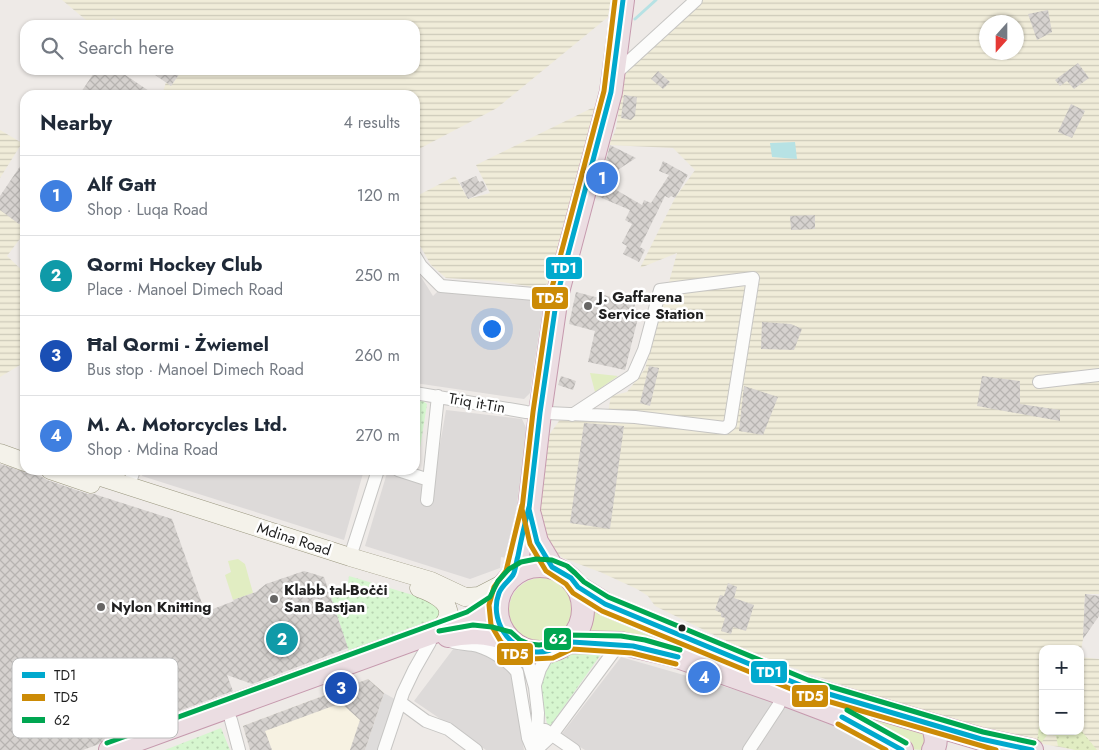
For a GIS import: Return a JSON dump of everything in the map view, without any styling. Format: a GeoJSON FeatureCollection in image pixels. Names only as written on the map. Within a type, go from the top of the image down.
{"type":"FeatureCollection","features":[{"type":"Feature","properties":{"kind":"highway"},"geometry":{"type":"LineString","coordinates":[[512,642],[500,626],[496,615],[496,602],[498,595],[509,578],[529,509],[540,413],[557,296],[611,92],[615,74],[623,0]]}},
{"type":"Feature","properties":{"kind":"highway"},"geometry":{"type":"LineString","coordinates":[[529,509],[537,542],[552,567]]}},
{"type":"Feature","properties":{"kind":"highway"},"geometry":{"type":"LineString","coordinates":[[509,578],[524,568],[538,565],[552,567],[562,572],[571,578],[578,587],[583,601],[583,617],[578,631],[559,647]]}},
{"type":"Feature","properties":{"kind":"highway"},"geometry":{"type":"LineString","coordinates":[[578,587],[605,604],[805,687],[989,744]]}},
{"type":"Feature","properties":{"kind":"highway"},"geometry":{"type":"LineString","coordinates":[[147,750],[231,720],[437,636],[470,619],[496,602]]}},
{"type":"Feature","properties":{"kind":"highway"},"geometry":{"type":"LineString","coordinates":[[178,726],[437,636],[474,632],[491,634],[512,642],[527,651],[538,653],[559,647],[620,643],[643,647],[672,655],[849,719],[902,750]]}},
{"type":"Feature","properties":{"kind":"highway"},"geometry":{"type":"LineString","coordinates":[[932,750],[936,745],[933,726]]}},
{"type":"Feature","properties":{"kind":"highway"},"geometry":{"type":"LineString","coordinates":[[110,750],[144,738]]}},
{"type":"Feature","properties":{"kind":"highway"},"geometry":{"type":"LineString","coordinates":[[949,750],[963,742],[1032,750]]}},
{"type":"Feature","properties":{"kind":"main road"},"geometry":{"type":"LineString","coordinates":[[0,447],[20,453]]}},
{"type":"Feature","properties":{"kind":"main road"},"geometry":{"type":"LineString","coordinates":[[0,453],[20,460]]}},
{"type":"Feature","properties":{"kind":"main road","name":"Mdina Road"},"geometry":{"type":"LineString","coordinates":[[66,475],[430,592],[446,604],[448,611],[447,618],[437,636]]}},
{"type":"Feature","properties":{"kind":"main road","name":"Mdina Road"},"geometry":{"type":"LineString","coordinates":[[112,475],[132,478],[350,558],[431,581],[465,597],[479,596],[509,578]]}},
{"type":"Feature","properties":{"kind":"street"},"geometry":{"type":"LineString","coordinates":[[615,74],[696,0]]}},
{"type":"Feature","properties":{"kind":"street"},"geometry":{"type":"LineString","coordinates":[[420,264],[441,286],[557,296]]}},
{"type":"Feature","properties":{"kind":"street","name":"Triq it-Tin"},"geometry":{"type":"LineString","coordinates":[[420,394],[540,413],[572,415],[635,416],[725,428],[730,424],[753,278],[660,290],[644,350],[633,375],[572,415]]}},
{"type":"Feature","properties":{"kind":"street"},"geometry":{"type":"LineString","coordinates":[[1038,382],[1099,375]]}},
{"type":"Feature","properties":{"kind":"street"},"geometry":{"type":"LineString","coordinates":[[427,500],[438,396]]}},
{"type":"Feature","properties":{"kind":"street"},"geometry":{"type":"LineString","coordinates":[[350,558],[376,475]]}},
{"type":"Feature","properties":{"kind":"street"},"geometry":{"type":"LineString","coordinates":[[414,475],[429,480]]}},
{"type":"Feature","properties":{"kind":"street"},"geometry":{"type":"LineString","coordinates":[[384,750],[412,665],[437,636],[457,644],[477,646],[510,663],[517,672],[528,738],[535,750]]}},
{"type":"Feature","properties":{"kind":"street"},"geometry":{"type":"LineString","coordinates":[[512,642],[528,659],[542,728],[574,750]]}},
{"type":"Feature","properties":{"kind":"street"},"geometry":{"type":"LineString","coordinates":[[535,750],[551,736],[620,643]]}},
{"type":"Feature","properties":{"kind":"street"},"geometry":{"type":"LineString","coordinates":[[534,687],[540,669],[559,647]]}},
{"type":"Feature","properties":{"kind":"street"},"geometry":{"type":"LineString","coordinates":[[749,750],[778,706],[783,694]]}},
{"type":"Feature","properties":{"kind":"street"},"geometry":{"type":"LineString","coordinates":[[400,702],[426,721],[448,729],[476,750]]}},
{"type":"Feature","properties":{"kind":"street"},"geometry":{"type":"LineString","coordinates":[[535,750],[538,713]]}},
{"type":"Feature","properties":{"kind":"street"},"geometry":{"type":"LineString","coordinates":[[231,720],[239,750]]}},
{"type":"Feature","properties":{"kind":"shaded area"},"geometry":{"type":"Polygon","coordinates":[[[62,0],[611,0],[608,17],[497,108],[420,148],[420,90],[164,90],[166,82],[171,86],[179,75],[420,75],[420,20],[116,20],[113,18],[112,20],[86,20],[62,0]]]}},
{"type":"Feature","properties":{"kind":"shaded area"},"geometry":{"type":"Polygon","coordinates":[[[701,0],[1099,0],[1099,594],[1085,594],[1082,645],[1039,645],[1039,735],[1084,735],[1084,657],[1099,659],[1099,750],[1075,750],[1038,743],[865,693],[751,653],[655,606],[648,596],[637,589],[563,558],[554,551],[537,521],[542,445],[561,418],[608,412],[611,396],[627,392],[645,369],[677,253],[640,268],[675,198],[695,170],[673,148],[609,145],[616,129],[624,73],[701,0]]]}},
{"type":"Feature","properties":{"kind":"shaded area"},"geometry":{"type":"Polygon","coordinates":[[[596,106],[550,282],[541,288],[495,281],[446,278],[431,265],[420,246],[420,194],[455,176],[468,199],[490,193],[476,165],[596,106]]]}},
{"type":"Feature","properties":{"kind":"shaded area"},"geometry":{"type":"Polygon","coordinates":[[[0,130],[20,142],[20,146],[0,178],[0,130]]]}},
{"type":"Feature","properties":{"kind":"shaded area"},"geometry":{"type":"Polygon","coordinates":[[[0,209],[20,224],[20,239],[7,256],[20,268],[20,365],[0,377],[0,209]]]}},
{"type":"Feature","properties":{"kind":"shaded area"},"geometry":{"type":"Polygon","coordinates":[[[420,275],[433,296],[438,291],[544,301],[530,393],[524,399],[420,384],[420,275]]]}},
{"type":"Feature","properties":{"kind":"shaded area"},"geometry":{"type":"Polygon","coordinates":[[[446,410],[522,419],[527,430],[512,541],[506,558],[501,557],[500,568],[470,579],[365,546],[386,475],[393,475],[425,485],[421,504],[430,502],[446,410]]]}},
{"type":"Feature","properties":{"kind":"shaded area"},"geometry":{"type":"Polygon","coordinates":[[[142,475],[363,475],[344,540],[142,475]]]}},
{"type":"Feature","properties":{"kind":"shaded area"},"geometry":{"type":"Polygon","coordinates":[[[454,648],[475,649],[510,670],[524,750],[486,750],[414,701],[454,648]]]}},
{"type":"Feature","properties":{"kind":"shaded area"},"geometry":{"type":"Polygon","coordinates":[[[621,657],[792,706],[868,737],[890,750],[585,750],[561,735],[621,657]]]}},
{"type":"Feature","properties":{"kind":"shaded area"},"geometry":{"type":"Polygon","coordinates":[[[368,679],[384,693],[365,750],[250,750],[243,726],[368,679]]]}},
{"type":"Feature","properties":{"kind":"shaded area"},"geometry":{"type":"Polygon","coordinates":[[[384,693],[400,702],[384,750],[365,750],[384,693]]]}},
{"type":"Feature","properties":{"kind":"green space"},"geometry":{"type":"Polygon","coordinates":[[[590,373],[618,376],[595,392],[590,373]]]}},
{"type":"Feature","properties":{"kind":"green space"},"geometry":{"type":"Polygon","coordinates":[[[420,400],[427,404],[420,448],[420,400]]]}},
{"type":"Feature","properties":{"kind":"green space"},"geometry":{"type":"Polygon","coordinates":[[[238,559],[245,564],[253,593],[233,600],[225,575],[231,572],[228,561],[238,559]]]}},
{"type":"Feature","properties":{"kind":"green space"},"geometry":{"type":"Polygon","coordinates":[[[349,576],[433,601],[441,609],[442,617],[349,652],[329,591],[348,584],[349,576]]]}},
{"type":"Feature","properties":{"kind":"green space"},"geometry":{"type":"Polygon","coordinates":[[[541,578],[553,580],[564,587],[571,598],[573,610],[571,622],[564,633],[553,640],[541,642],[529,640],[518,633],[511,622],[509,610],[511,598],[518,587],[529,580],[541,578]]]}},
{"type":"Feature","properties":{"kind":"green space"},"geometry":{"type":"Polygon","coordinates":[[[591,605],[655,633],[651,641],[610,632],[587,630],[591,617],[591,605]]]}},
{"type":"Feature","properties":{"kind":"green space"},"geometry":{"type":"Polygon","coordinates":[[[684,645],[928,734],[922,750],[909,749],[684,645]]]}},
{"type":"Feature","properties":{"kind":"green space"},"geometry":{"type":"Polygon","coordinates":[[[604,650],[548,729],[539,683],[551,660],[570,651],[604,650]]]}},
{"type":"Feature","properties":{"kind":"green space"},"geometry":{"type":"Polygon","coordinates":[[[1039,727],[1039,735],[1047,735],[1041,743],[1037,742],[1039,727]]]}},
{"type":"Feature","properties":{"kind":"green space"},"geometry":{"type":"Polygon","coordinates":[[[221,728],[230,750],[165,750],[221,728]]]}},
{"type":"Feature","properties":{"kind":"green space"},"geometry":{"type":"Polygon","coordinates":[[[1084,734],[1097,750],[1075,750],[1058,746],[1056,736],[1052,735],[1084,734]]]}},
{"type":"Feature","properties":{"kind":"water"},"geometry":{"type":"Polygon","coordinates":[[[795,142],[797,159],[772,157],[770,143],[795,142]]]}},
{"type":"Feature","properties":{"kind":"building"},"geometry":{"type":"Polygon","coordinates":[[[1048,10],[1052,32],[1037,40],[1028,14],[1048,10]]]}},
{"type":"Feature","properties":{"kind":"building"},"geometry":{"type":"Polygon","coordinates":[[[1078,63],[1089,78],[1074,89],[1067,81],[1060,86],[1055,80],[1078,63]]]}},
{"type":"Feature","properties":{"kind":"building"},"geometry":{"type":"Polygon","coordinates":[[[658,71],[670,82],[663,89],[651,79],[658,71]]]}},
{"type":"Feature","properties":{"kind":"building"},"geometry":{"type":"Polygon","coordinates":[[[93,75],[125,75],[148,90],[82,90],[93,75]]]}},
{"type":"Feature","properties":{"kind":"building"},"geometry":{"type":"Polygon","coordinates":[[[155,75],[179,75],[171,86],[155,75]]]}},
{"type":"Feature","properties":{"kind":"building"},"geometry":{"type":"Polygon","coordinates":[[[624,95],[637,97],[635,116],[631,120],[621,118],[624,95]]]}},
{"type":"Feature","properties":{"kind":"building"},"geometry":{"type":"Polygon","coordinates":[[[1071,104],[1085,111],[1072,138],[1058,132],[1071,104]]]}},
{"type":"Feature","properties":{"kind":"building"},"geometry":{"type":"Polygon","coordinates":[[[610,145],[636,158],[619,169],[611,187],[642,205],[644,200],[651,203],[669,175],[659,171],[663,161],[688,175],[675,198],[665,196],[640,247],[645,250],[639,262],[623,254],[627,246],[622,243],[632,224],[625,220],[630,210],[597,196],[610,145]]]}},
{"type":"Feature","properties":{"kind":"building"},"geometry":{"type":"Polygon","coordinates":[[[20,166],[19,224],[0,210],[0,196],[20,166]]]}},
{"type":"Feature","properties":{"kind":"building"},"geometry":{"type":"Polygon","coordinates":[[[476,176],[479,182],[483,181],[487,190],[468,199],[460,183],[476,176]]]}},
{"type":"Feature","properties":{"kind":"building"},"geometry":{"type":"Polygon","coordinates":[[[815,215],[815,229],[791,230],[790,216],[815,215]]]}},
{"type":"Feature","properties":{"kind":"building"},"geometry":{"type":"Polygon","coordinates":[[[576,292],[603,299],[604,295],[635,304],[634,309],[640,310],[625,370],[588,362],[595,331],[569,324],[576,292]]]}},
{"type":"Feature","properties":{"kind":"building"},"geometry":{"type":"Polygon","coordinates":[[[762,322],[791,324],[802,329],[794,350],[761,349],[762,322]]]}},
{"type":"Feature","properties":{"kind":"building"},"geometry":{"type":"Polygon","coordinates":[[[649,366],[659,368],[650,406],[640,403],[649,366]]]}},
{"type":"Feature","properties":{"kind":"building"},"geometry":{"type":"Polygon","coordinates":[[[561,376],[576,381],[573,390],[558,385],[561,376]]]}},
{"type":"Feature","properties":{"kind":"building"},"geometry":{"type":"Polygon","coordinates":[[[982,376],[1020,381],[1020,404],[1060,410],[1060,421],[977,406],[982,376]]]}},
{"type":"Feature","properties":{"kind":"building"},"geometry":{"type":"Polygon","coordinates":[[[744,386],[778,397],[763,435],[739,431],[744,386]]]}},
{"type":"Feature","properties":{"kind":"building"},"geometry":{"type":"Polygon","coordinates":[[[584,423],[624,426],[610,529],[570,523],[584,423]]]}},
{"type":"Feature","properties":{"kind":"building","name":"Nylon Knitting"},"geometry":{"type":"Polygon","coordinates":[[[0,464],[20,470],[20,475],[36,475],[88,494],[94,494],[172,519],[205,612],[256,592],[266,584],[304,571],[324,577],[348,648],[252,684],[227,675],[233,691],[178,711],[178,658],[12,658],[12,738],[106,738],[99,744],[83,750],[0,750],[0,464]]]}},
{"type":"Feature","properties":{"kind":"building"},"geometry":{"type":"Polygon","coordinates":[[[728,583],[737,587],[734,598],[754,605],[746,631],[733,627],[731,634],[721,631],[725,618],[721,617],[721,613],[715,610],[720,595],[724,596],[728,583]]]}},
{"type":"Feature","properties":{"kind":"building"},"geometry":{"type":"Polygon","coordinates":[[[1085,594],[1099,596],[1099,616],[1083,639],[1085,594]]]}},
{"type":"Feature","properties":{"kind":"building"},"geometry":{"type":"Polygon","coordinates":[[[368,679],[384,693],[365,750],[350,750],[360,720],[341,703],[265,731],[272,750],[250,750],[243,726],[368,679]]]}},
{"type":"Feature","properties":{"kind":"waterway"},"geometry":{"type":"LineString","coordinates":[[635,19],[656,0]]}},
{"type":"Feature","properties":{"kind":"transit line","name":"TD5"},"geometry":{"type":"LineString","coordinates":[[615,0],[604,91],[550,295],[533,412],[522,509],[530,544],[546,571],[566,584],[573,593],[602,611],[803,694],[996,750]]}},
{"type":"Feature","properties":{"kind":"transit line","name":"TD1"},"geometry":{"type":"LineString","coordinates":[[623,0],[611,92],[557,296],[540,413],[529,509],[537,542],[552,567],[571,578],[578,587],[605,604],[805,687],[981,739],[1032,750]]}},
{"type":"Feature","properties":{"kind":"transit line","name":"TD5"},"geometry":{"type":"LineString","coordinates":[[522,505],[506,571],[494,587],[489,605],[491,625],[501,642],[517,655],[531,659],[553,658],[572,649],[632,653],[676,664]]}},
{"type":"Feature","properties":{"kind":"transit line","name":"TD1"},"geometry":{"type":"LineString","coordinates":[[529,507],[514,573],[500,590],[497,603],[499,623],[509,639],[517,646],[536,652],[548,651],[572,642],[633,646],[678,657]]}},
{"type":"Feature","properties":{"kind":"transit line","name":"62"},"geometry":{"type":"LineString","coordinates":[[178,717],[467,612],[490,597],[498,581],[509,569],[521,562],[536,559],[552,560],[567,566],[584,582],[608,597],[808,680],[983,732],[1034,743]]}},
{"type":"Feature","properties":{"kind":"transit line","name":"62"},"geometry":{"type":"LineString","coordinates":[[439,631],[473,625],[492,627],[511,632],[520,640],[529,644],[539,645],[548,644],[567,635],[621,636],[645,640],[680,650]]}},
{"type":"Feature","properties":{"kind":"transit line","name":"62"},"geometry":{"type":"LineString","coordinates":[[847,710],[906,743]]}},
{"type":"Feature","properties":{"kind":"transit line","name":"TD1"},"geometry":{"type":"LineString","coordinates":[[842,717],[902,750]]}},
{"type":"Feature","properties":{"kind":"transit line","name":"TD5"},"geometry":{"type":"LineString","coordinates":[[838,724],[886,750]]}},
{"type":"Feature","properties":{"kind":"transit line","name":"62"},"geometry":{"type":"LineString","coordinates":[[107,743],[121,738]]}},
{"type":"Feature","properties":{"kind":"place","name":"Alf Gatt"},"geometry":{"type":"Point","coordinates":[602,178]}},
{"type":"Feature","properties":{"kind":"place","name":"J. Gaffarena Service Station"},"geometry":{"type":"Point","coordinates":[588,306]}},
{"type":"Feature","properties":{"kind":"place","name":"Klabb tal-Boċċi San Bastjan"},"geometry":{"type":"Point","coordinates":[274,599]}},
{"type":"Feature","properties":{"kind":"place","name":"Nylon Knitting"},"geometry":{"type":"Point","coordinates":[101,607]}},
{"type":"Feature","properties":{"kind":"place","name":"Qormi Hockey Club"},"geometry":{"type":"Point","coordinates":[282,639]}},
{"type":"Feature","properties":{"kind":"place","name":"M. A. Motorcycles Ltd."},"geometry":{"type":"Point","coordinates":[704,677]}},
{"type":"Feature","properties":{"kind":"place","name":"Ħal Qormi - Żwiemel"},"geometry":{"type":"Point","coordinates":[341,688]}}]}
